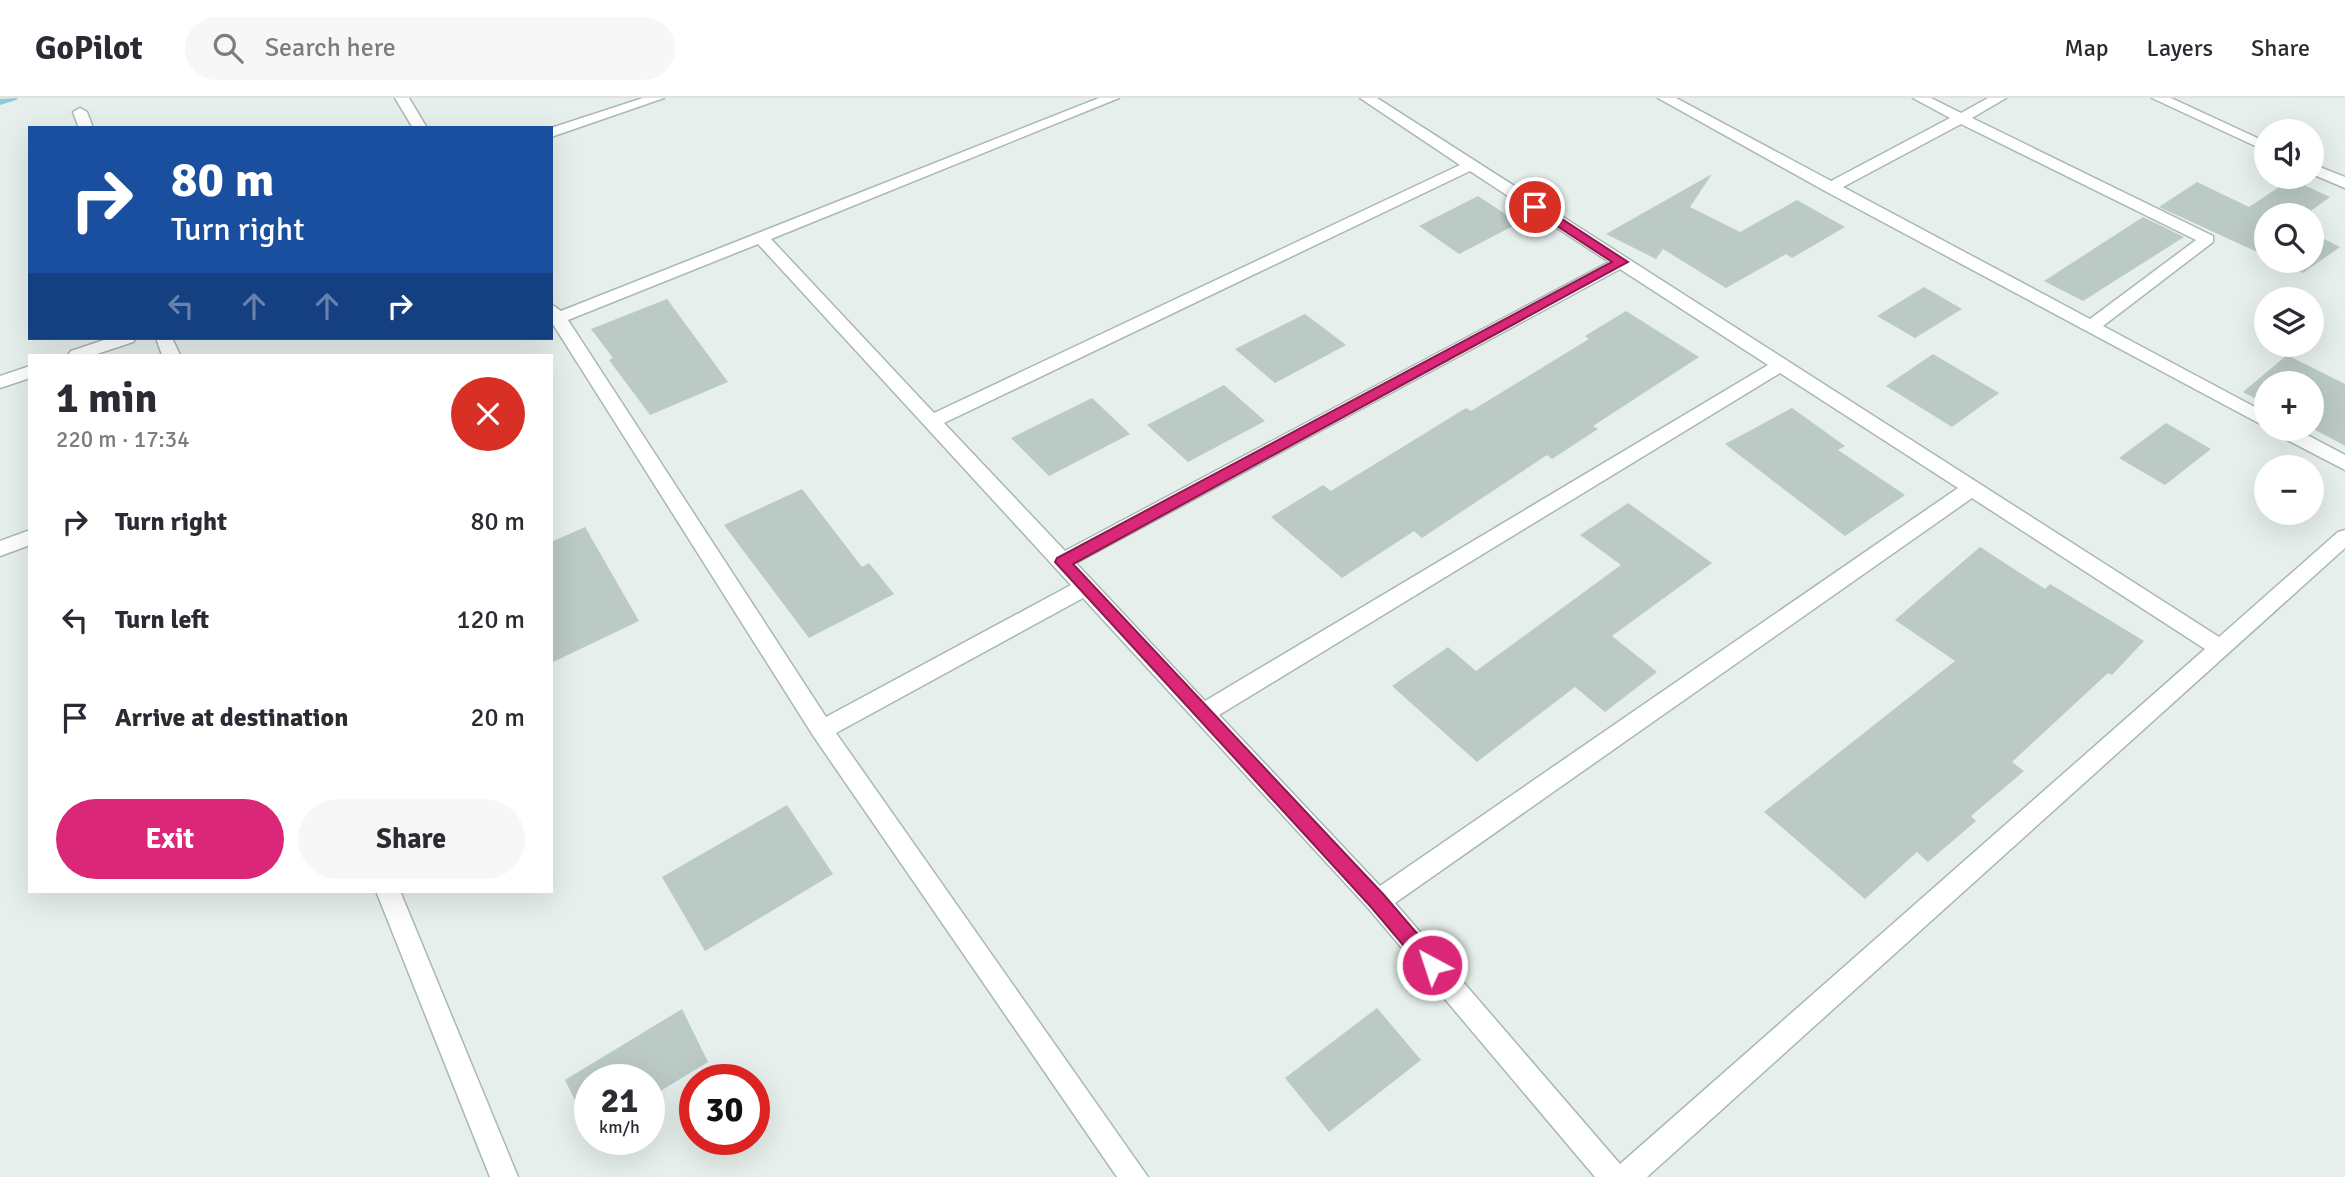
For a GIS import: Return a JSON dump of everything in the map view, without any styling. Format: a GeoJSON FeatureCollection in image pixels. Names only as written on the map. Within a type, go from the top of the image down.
{"type":"FeatureCollection","features":[{"type":"Feature","properties":{"kind":"street"},"geometry":{"type":"LineString","coordinates":[[402,98],[419,126]]}},
{"type":"Feature","properties":{"kind":"street"},"geometry":{"type":"LineString","coordinates":[[553,132],[657,98]]}},
{"type":"Feature","properties":{"kind":"street"},"geometry":{"type":"LineString","coordinates":[[1112,98],[761,238],[555,314],[822,730],[1134,1177]]}},
{"type":"Feature","properties":{"kind":"street"},"geometry":{"type":"LineString","coordinates":[[1367,98],[2220,648]]}},
{"type":"Feature","properties":{"kind":"street"},"geometry":{"type":"LineString","coordinates":[[1665,98],[2254,415]]}},
{"type":"Feature","properties":{"kind":"street"},"geometry":{"type":"LineString","coordinates":[[1920,98],[2207,239],[2090,327]]}},
{"type":"Feature","properties":{"kind":"street"},"geometry":{"type":"LineString","coordinates":[[1830,188],[1999,98]]}},
{"type":"Feature","properties":{"kind":"street"},"geometry":{"type":"LineString","coordinates":[[2159,98],[2254,142]]}},
{"type":"Feature","properties":{"kind":"street"},"geometry":{"type":"LineString","coordinates":[[80,112],[85,126]]}},
{"type":"Feature","properties":{"kind":"street"},"geometry":{"type":"LineString","coordinates":[[931,422],[1471,165]]}},
{"type":"Feature","properties":{"kind":"street"},"geometry":{"type":"LineString","coordinates":[[2324,173],[2345,183]]}},
{"type":"Feature","properties":{"kind":"street"},"geometry":{"type":"LineString","coordinates":[[761,238],[1378,901],[1614,1177]]}},
{"type":"Feature","properties":{"kind":"street"},"geometry":{"type":"LineString","coordinates":[[1062,562],[1621,262]]}},
{"type":"Feature","properties":{"kind":"street"},"geometry":{"type":"LineString","coordinates":[[80,354],[121,340]]}},
{"type":"Feature","properties":{"kind":"street"},"geometry":{"type":"LineString","coordinates":[[1203,713],[1780,365]]}},
{"type":"Feature","properties":{"kind":"street"},"geometry":{"type":"LineString","coordinates":[[0,382],[28,373]]}},
{"type":"Feature","properties":{"kind":"street"},"geometry":{"type":"LineString","coordinates":[[2304,441],[2345,463]]}},
{"type":"Feature","properties":{"kind":"street"},"geometry":{"type":"LineString","coordinates":[[1378,901],[1972,488]]}},
{"type":"Feature","properties":{"kind":"street"},"geometry":{"type":"LineString","coordinates":[[1626,1177],[2345,537]]}},
{"type":"Feature","properties":{"kind":"street"},"geometry":{"type":"LineString","coordinates":[[0,549],[28,538]]}},
{"type":"Feature","properties":{"kind":"street"},"geometry":{"type":"LineString","coordinates":[[822,730],[1086,587]]}},
{"type":"Feature","properties":{"kind":"street"},"geometry":{"type":"LineString","coordinates":[[389,893],[504,1177]]}},
{"type":"Feature","properties":{"kind":"building"},"geometry":{"type":"Polygon","coordinates":[[[1712,174],[1690,207],[1740,232],[1797,200],[1845,227],[1792,258],[1786,254],[1726,288],[1663,249],[1656,259],[1606,234],[1712,174]]]}},
{"type":"Feature","properties":{"kind":"building"},"geometry":{"type":"Polygon","coordinates":[[[2197,182],[2249,207],[2254,204],[2254,251],[2159,207],[2197,182]]]}},
{"type":"Feature","properties":{"kind":"building"},"geometry":{"type":"Polygon","coordinates":[[[2276,189],[2313,189],[2330,197],[2322,203],[2255,203],[2276,189]]]}},
{"type":"Feature","properties":{"kind":"building"},"geometry":{"type":"Polygon","coordinates":[[[1478,196],[1519,223],[1459,254],[1419,226],[1478,196]]]}},
{"type":"Feature","properties":{"kind":"building"},"geometry":{"type":"Polygon","coordinates":[[[2143,217],[2184,237],[2083,301],[2044,281],[2143,217]]]}},
{"type":"Feature","properties":{"kind":"building"},"geometry":{"type":"Polygon","coordinates":[[[2324,239],[2340,247],[2324,258],[2324,239]]]}},
{"type":"Feature","properties":{"kind":"building"},"geometry":{"type":"Polygon","coordinates":[[[1924,287],[1962,309],[1915,338],[1877,316],[1924,287]]]}},
{"type":"Feature","properties":{"kind":"building"},"geometry":{"type":"Polygon","coordinates":[[[667,299],[728,382],[650,415],[609,360],[613,358],[591,329],[667,299]]]}},
{"type":"Feature","properties":{"kind":"building"},"geometry":{"type":"Polygon","coordinates":[[[1626,311],[1699,357],[1593,426],[1598,429],[1552,459],[1547,455],[1422,538],[1414,531],[1342,578],[1271,517],[1323,485],[1331,491],[1466,408],[1471,411],[1589,339],[1585,336],[1626,311]]]}},
{"type":"Feature","properties":{"kind":"building"},"geometry":{"type":"Polygon","coordinates":[[[1305,314],[1346,345],[1275,383],[1235,349],[1305,314]]]}},
{"type":"Feature","properties":{"kind":"building"},"geometry":{"type":"Polygon","coordinates":[[[1933,354],[1999,393],[1952,427],[1886,386],[1933,354]]]}},
{"type":"Feature","properties":{"kind":"building"},"geometry":{"type":"Polygon","coordinates":[[[2285,357],[2291,357],[2319,371],[2268,371],[2285,357]]]}},
{"type":"Feature","properties":{"kind":"building"},"geometry":{"type":"Polygon","coordinates":[[[2324,374],[2345,384],[2345,446],[2324,435],[2324,374]]]}},
{"type":"Feature","properties":{"kind":"building"},"geometry":{"type":"Polygon","coordinates":[[[2254,383],[2254,398],[2243,392],[2254,383]]]}},
{"type":"Feature","properties":{"kind":"building"},"geometry":{"type":"Polygon","coordinates":[[[1224,385],[1265,421],[1188,462],[1147,425],[1224,385]]]}},
{"type":"Feature","properties":{"kind":"building"},"geometry":{"type":"Polygon","coordinates":[[[1092,398],[1130,434],[1049,476],[1011,438],[1092,398]]]}},
{"type":"Feature","properties":{"kind":"building"},"geometry":{"type":"Polygon","coordinates":[[[1792,408],[1845,446],[1838,450],[1905,495],[1845,536],[1725,444],[1792,408]]]}},
{"type":"Feature","properties":{"kind":"building"},"geometry":{"type":"Polygon","coordinates":[[[2166,423],[2211,449],[2165,485],[2119,458],[2166,423]]]}},
{"type":"Feature","properties":{"kind":"building"},"geometry":{"type":"Polygon","coordinates":[[[802,489],[862,567],[869,563],[894,594],[809,638],[724,525],[802,489]]]}},
{"type":"Feature","properties":{"kind":"building"},"geometry":{"type":"Polygon","coordinates":[[[1628,503],[1712,563],[1612,636],[1657,672],[1605,712],[1575,687],[1477,762],[1392,686],[1448,647],[1476,671],[1621,565],[1580,535],[1628,503]]]}},
{"type":"Feature","properties":{"kind":"building"},"geometry":{"type":"Polygon","coordinates":[[[585,527],[639,621],[553,662],[553,541],[585,527]]]}},
{"type":"Feature","properties":{"kind":"building"},"geometry":{"type":"Polygon","coordinates":[[[1980,547],[2045,589],[2050,584],[2144,641],[2112,675],[2108,673],[2012,762],[2024,771],[1971,816],[1976,821],[1928,862],[1917,852],[1865,899],[1764,812],[1955,661],[1895,620],[1980,547]]]}},
{"type":"Feature","properties":{"kind":"building"},"geometry":{"type":"Polygon","coordinates":[[[787,805],[833,874],[705,951],[662,877],[787,805]]]}},
{"type":"Feature","properties":{"kind":"building"},"geometry":{"type":"Polygon","coordinates":[[[1377,1008],[1421,1060],[1329,1132],[1285,1078],[1377,1008]]]}},
{"type":"Feature","properties":{"kind":"building"},"geometry":{"type":"Polygon","coordinates":[[[682,1009],[708,1062],[679,1064],[679,1080],[665,1088],[665,1064],[591,1064],[682,1009]]]}},
{"type":"Feature","properties":{"kind":"building"},"geometry":{"type":"Polygon","coordinates":[[[574,1075],[574,1098],[565,1080],[574,1075]]]}},
{"type":"Feature","properties":{"kind":"waterway"},"geometry":{"type":"LineString","coordinates":[[0,102],[13,98]]}},
{"type":"Feature","properties":{"kind":"route"},"geometry":{"type":"LineString","coordinates":[[1432,965],[1378,901],[1062,562],[1621,262],[1535,207]]}}]}
